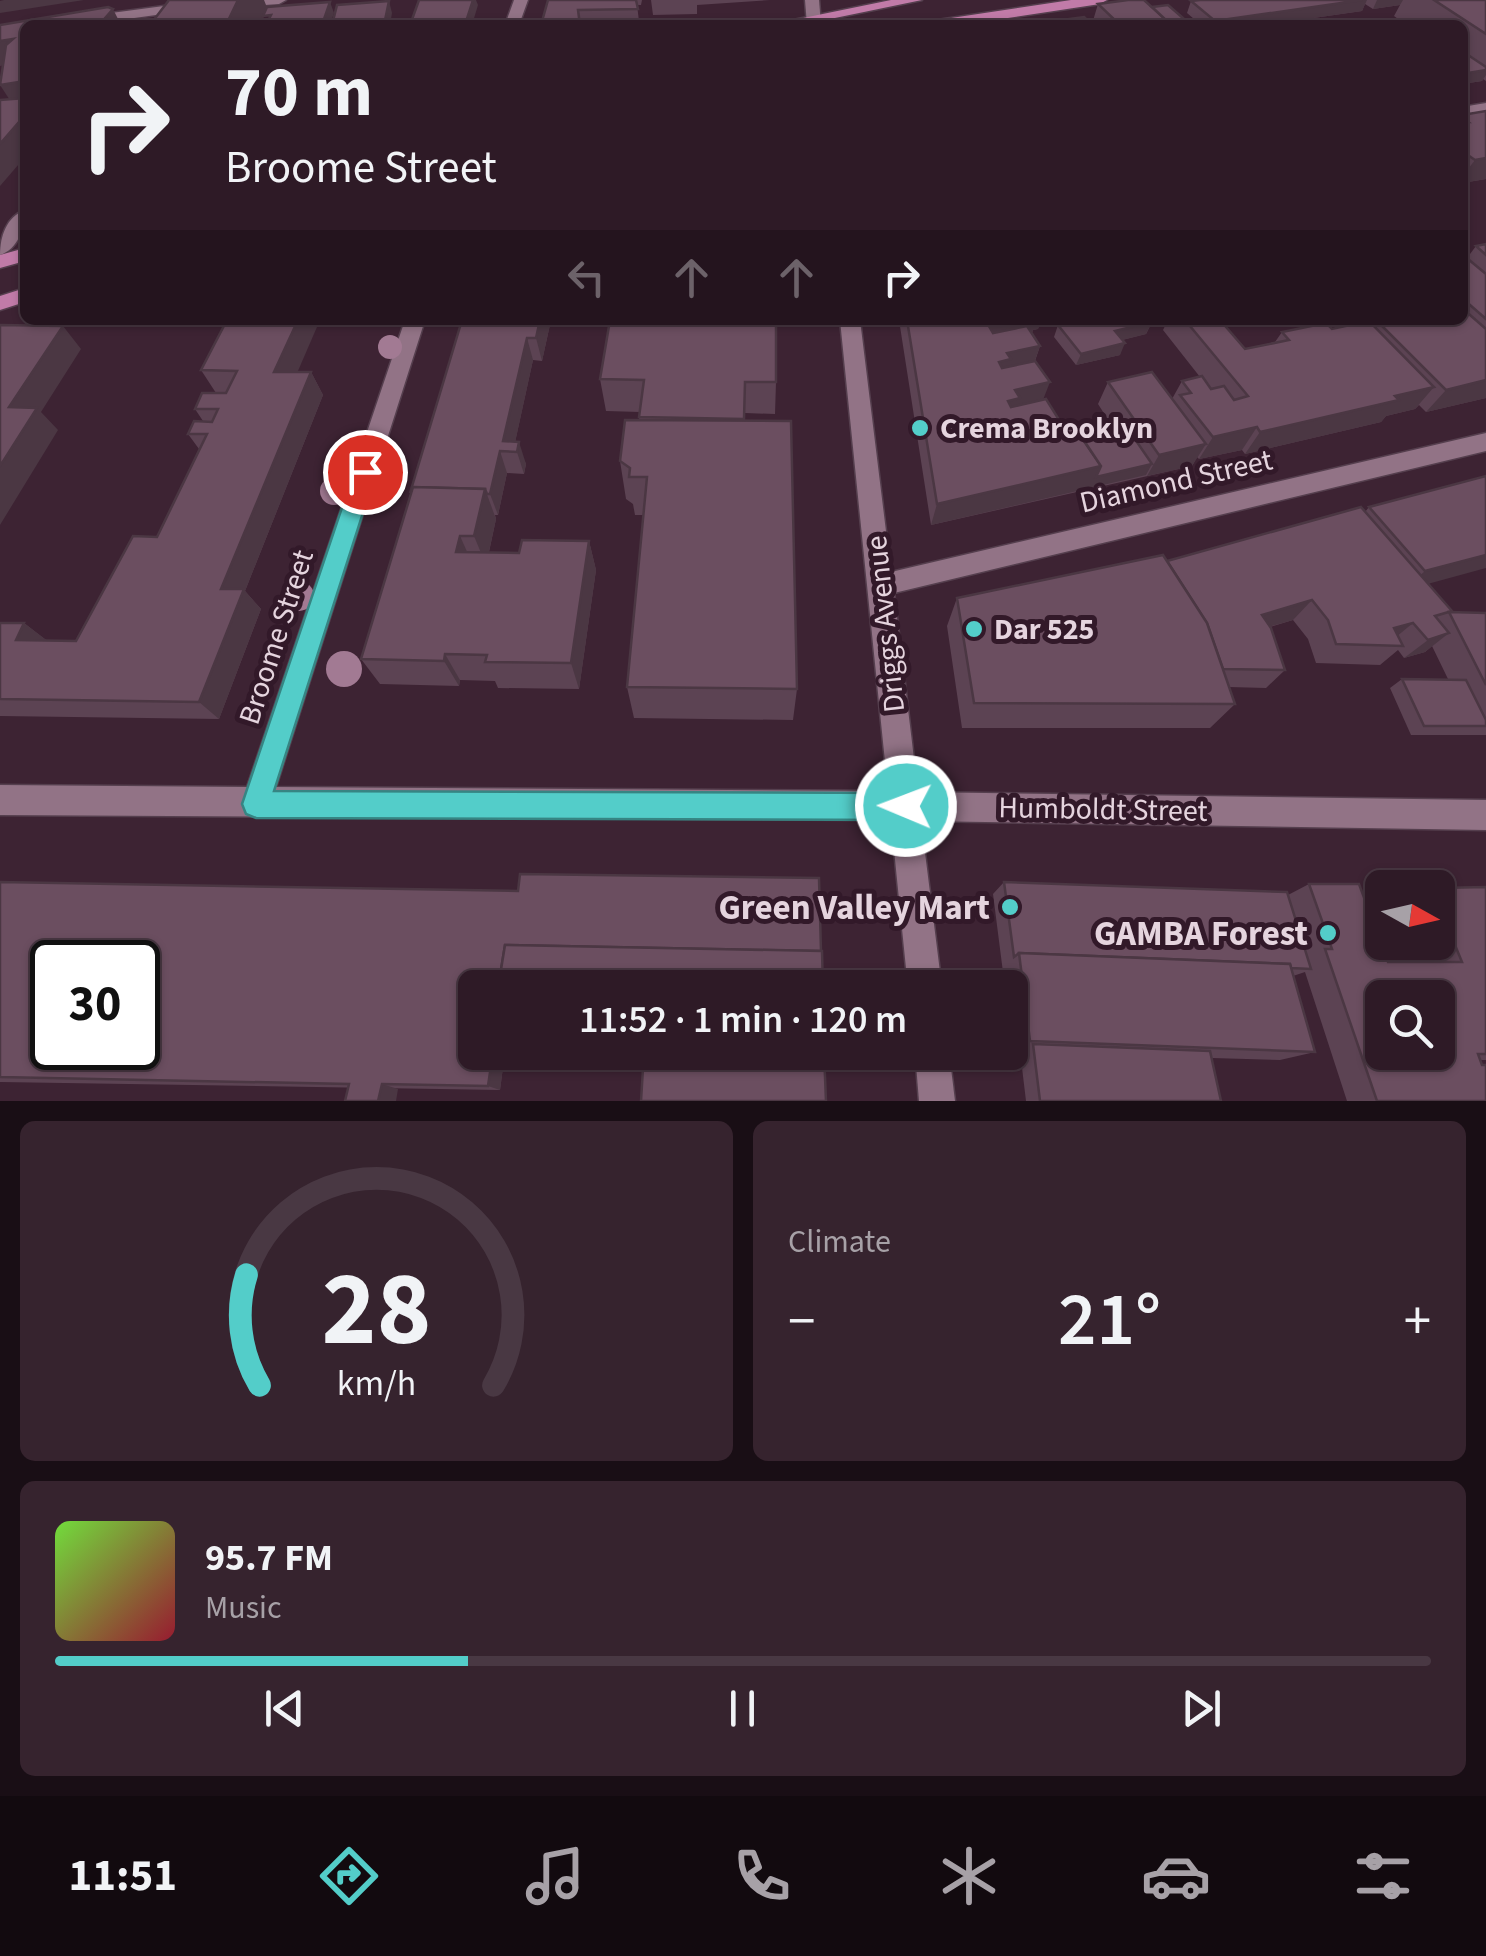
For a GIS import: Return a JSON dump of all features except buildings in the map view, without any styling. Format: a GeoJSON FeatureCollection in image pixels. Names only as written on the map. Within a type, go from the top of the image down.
{"type":"FeatureCollection","features":[{"type":"Feature","properties":{"kind":"main road"},"geometry":{"type":"LineString","coordinates":[[819,20],[915,0]]}},
{"type":"Feature","properties":{"kind":"main road"},"geometry":{"type":"LineString","coordinates":[[966,20],[1100,0]]}},
{"type":"Feature","properties":{"kind":"street"},"geometry":{"type":"LineString","coordinates":[[222,4],[279,0]]}},
{"type":"Feature","properties":{"kind":"street"},"geometry":{"type":"LineString","coordinates":[[85,20],[194,4]]}},
{"type":"Feature","properties":{"kind":"street"},"geometry":{"type":"LineString","coordinates":[[0,249],[20,223]]}},
{"type":"Feature","properties":{"kind":"street","name":"Broome Street"},"geometry":{"type":"LineString","coordinates":[[256,804],[413,325]]}},
{"type":"Feature","properties":{"kind":"street","name":"Driggs Avenue"},"geometry":{"type":"LineString","coordinates":[[851,325],[923,970]]}},
{"type":"Feature","properties":{"kind":"street","name":"Diamond Street"},"geometry":{"type":"LineString","coordinates":[[882,585],[1486,442]]}},
{"type":"Feature","properties":{"kind":"street","name":"Humboldt Street"},"geometry":{"type":"LineString","coordinates":[[0,800],[906,806],[1486,815]]}},
{"type":"Feature","properties":{"kind":"street"},"geometry":{"type":"LineString","coordinates":[[933,1070],[936,1101]]}},
{"type":"Feature","properties":{"kind":"place","name":"Crema Brooklyn"},"geometry":{"type":"Point","coordinates":[920,428]}},
{"type":"Feature","properties":{"kind":"place","name":"Dar 525"},"geometry":{"type":"Point","coordinates":[974,629]}},
{"type":"Feature","properties":{"kind":"place","name":"Green Valley Mart"},"geometry":{"type":"Point","coordinates":[1010,907]}},
{"type":"Feature","properties":{"kind":"place","name":"GAMBA Forest"},"geometry":{"type":"Point","coordinates":[1328,933]}},
{"type":"Feature","properties":{"kind":"route"},"geometry":{"type":"LineString","coordinates":[[365,472],[256,804],[906,806]]}}]}
